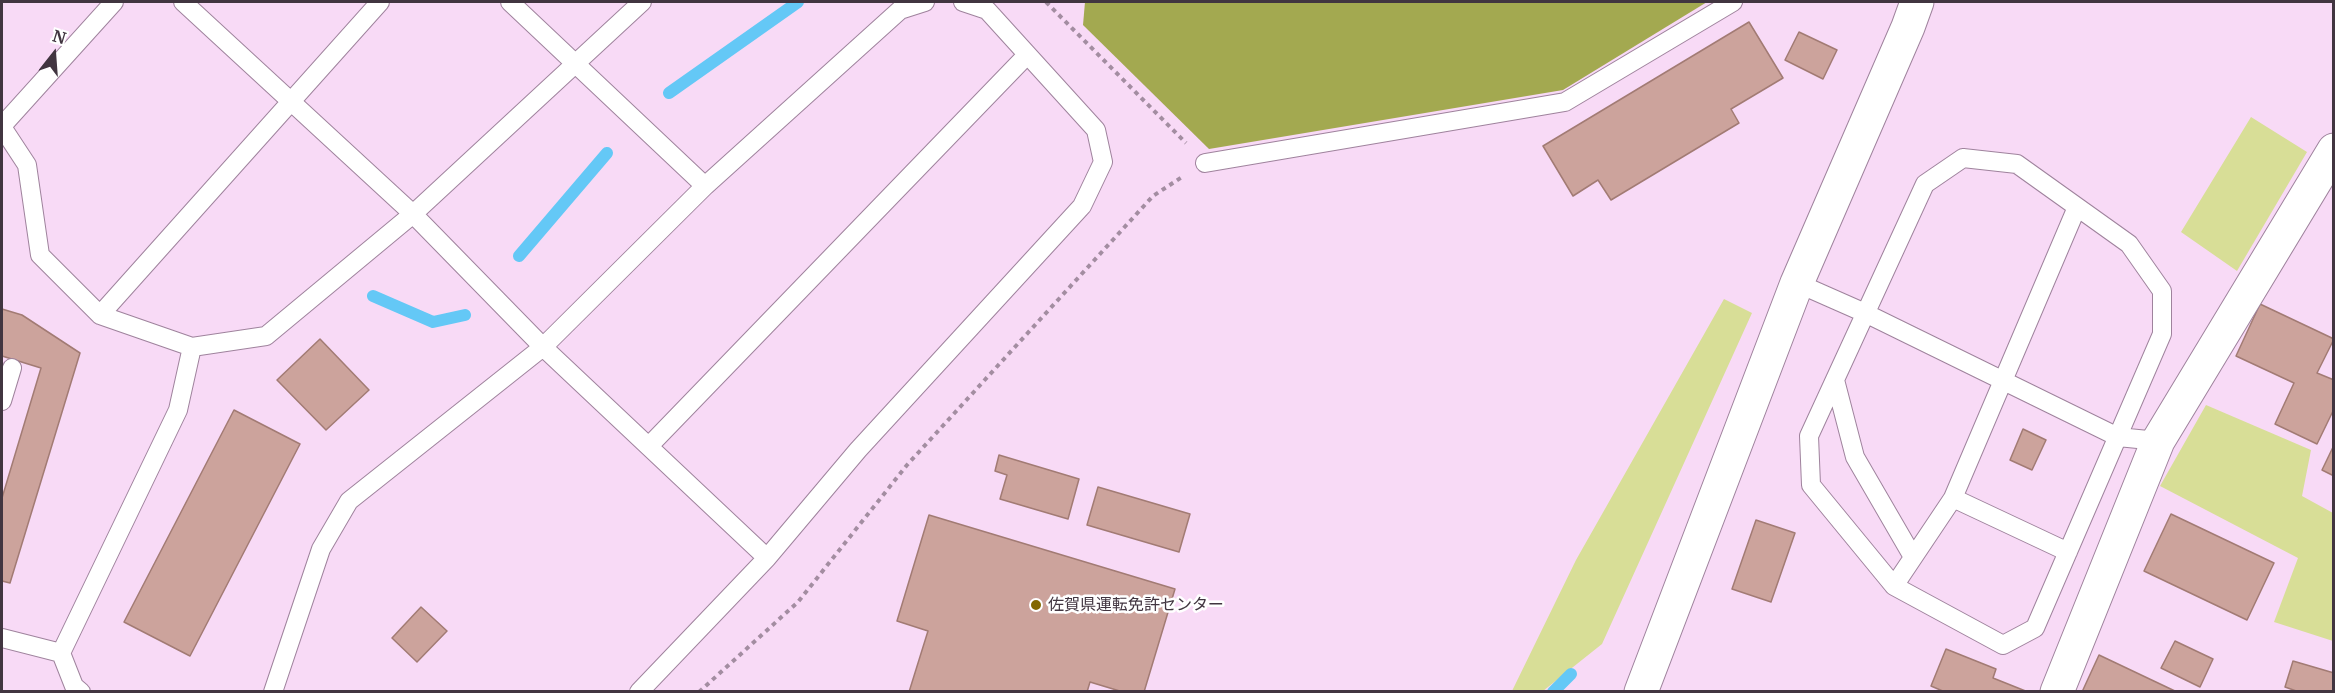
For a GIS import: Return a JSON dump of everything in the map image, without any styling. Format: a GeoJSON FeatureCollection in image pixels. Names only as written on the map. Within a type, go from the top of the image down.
{"type":"FeatureCollection","features":[{"type":"Feature","properties":{"kind":"street"},"geometry":{"type":"LineString","coordinates":[[1641,692],[1797,283],[1917,2]]}},
{"type":"Feature","properties":{"kind":"street"},"geometry":{"type":"LineString","coordinates":[[2057,692],[2158,441],[2334,150]]}},
{"type":"Feature","properties":{"kind":"lane"},"geometry":{"type":"LineString","coordinates":[[114,2],[2,126],[27,165],[40,255],[100,315],[192,347],[266,336],[413,214],[642,2]]}},
{"type":"Feature","properties":{"kind":"lane"},"geometry":{"type":"LineString","coordinates":[[183,2],[413,214],[543,347],[767,558]]}},
{"type":"Feature","properties":{"kind":"lane"},"geometry":{"type":"LineString","coordinates":[[100,315],[380,2]]}},
{"type":"Feature","properties":{"kind":"lane"},"geometry":{"type":"LineString","coordinates":[[510,2],[705,186]]}},
{"type":"Feature","properties":{"kind":"lane"},"geometry":{"type":"LineString","coordinates":[[273,692],[321,549],[349,501],[543,347],[705,186],[900,10],[925,2]]}},
{"type":"Feature","properties":{"kind":"lane"},"geometry":{"type":"LineString","coordinates":[[639,692],[767,558],[858,450],[1082,206],[1103,162],[1096,130],[987,10],[963,2]]}},
{"type":"Feature","properties":{"kind":"lane"},"geometry":{"type":"LineString","coordinates":[[1205,163],[1565,102],[1733,2]]}},
{"type":"Feature","properties":{"kind":"lane"},"geometry":{"type":"LineString","coordinates":[[648,446],[1027,55]]}},
{"type":"Feature","properties":{"kind":"lane"},"geometry":{"type":"LineString","coordinates":[[1963,158],[2017,164],[2129,244],[2162,291],[2162,334],[2035,628],[2003,645],[1894,586],[1810,485],[1809,436],[1865,313],[1925,184],[1963,158]]}},
{"type":"Feature","properties":{"kind":"lane"},"geometry":{"type":"LineString","coordinates":[[1894,586],[1953,498],[2077,207]]}},
{"type":"Feature","properties":{"kind":"lane"},"geometry":{"type":"LineString","coordinates":[[1797,283],[1865,313],[2118,437],[2158,441]]}},
{"type":"Feature","properties":{"kind":"lane"},"geometry":{"type":"LineString","coordinates":[[81,692],[74,686],[61,653],[178,410],[192,347]]}},
{"type":"Feature","properties":{"kind":"lane"},"geometry":{"type":"LineString","coordinates":[[2,401],[12,368]]}},
{"type":"Feature","properties":{"kind":"lane"},"geometry":{"type":"LineString","coordinates":[[1835,380],[1855,457],[1913,556]]}},
{"type":"Feature","properties":{"kind":"lane"},"geometry":{"type":"LineString","coordinates":[[1953,498],[2068,552]]}},
{"type":"Feature","properties":{"kind":"lane"},"geometry":{"type":"LineString","coordinates":[[2,638],[61,653]]}},
{"type":"Feature","properties":{"kind":"green space"},"geometry":{"type":"Polygon","coordinates":[[[1085,2],[1707,2],[1563,90],[1209,149],[1083,25],[1085,2]]]}},
{"type":"Feature","properties":{"kind":"green space"},"geometry":{"type":"Polygon","coordinates":[[[2251,117],[2307,152],[2237,271],[2181,232],[2251,117]]]}},
{"type":"Feature","properties":{"kind":"green space"},"geometry":{"type":"Polygon","coordinates":[[[1724,299],[1752,313],[1602,644],[1543,691],[1512,691],[1576,560],[1724,299]]]}},
{"type":"Feature","properties":{"kind":"green space"},"geometry":{"type":"Polygon","coordinates":[[[2206,405],[2311,450],[2302,496],[2333,513],[2333,641],[2274,622],[2298,558],[2160,486],[2206,405]]]}},
{"type":"Feature","properties":{"kind":"building"},"geometry":{"type":"Polygon","coordinates":[[[1749,22],[1783,78],[1731,109],[1739,123],[1611,200],[1598,180],[1573,196],[1543,146],[1749,22]]]}},
{"type":"Feature","properties":{"kind":"building"},"geometry":{"type":"Polygon","coordinates":[[[1799,32],[1837,50],[1823,79],[1785,60],[1799,32]]]}},
{"type":"Feature","properties":{"kind":"building"},"geometry":{"type":"Polygon","coordinates":[[[2260,304],[2334,339],[2317,373],[2334,380],[2334,409],[2317,444],[2275,424],[2294,383],[2236,356],[2260,304]]]}},
{"type":"Feature","properties":{"kind":"building"},"geometry":{"type":"Polygon","coordinates":[[[2,309],[22,315],[80,353],[10,583],[2,581],[2,498],[41,368],[2,356],[2,309]]]}},
{"type":"Feature","properties":{"kind":"building"},"geometry":{"type":"Polygon","coordinates":[[[320,339],[369,390],[326,430],[277,380],[320,339]]]}},
{"type":"Feature","properties":{"kind":"building"},"geometry":{"type":"Polygon","coordinates":[[[234,410],[300,444],[190,656],[124,622],[234,410]]]}},
{"type":"Feature","properties":{"kind":"building"},"geometry":{"type":"Polygon","coordinates":[[[2023,429],[2046,440],[2032,470],[2010,460],[2023,429]]]}},
{"type":"Feature","properties":{"kind":"building"},"geometry":{"type":"Polygon","coordinates":[[[2334,445],[2334,476],[2322,470],[2334,445]]]}},
{"type":"Feature","properties":{"kind":"building"},"geometry":{"type":"Polygon","coordinates":[[[999,455],[1079,479],[1068,519],[1000,499],[1007,475],[995,471],[999,455]]]}},
{"type":"Feature","properties":{"kind":"building"},"geometry":{"type":"Polygon","coordinates":[[[1098,487],[1190,514],[1179,552],[1087,525],[1098,487]]]}},
{"type":"Feature","properties":{"kind":"building"},"geometry":{"type":"Polygon","coordinates":[[[2171,514],[2274,563],[2247,620],[2144,571],[2171,514]]]}},
{"type":"Feature","properties":{"kind":"building","name":"佐賀県運転免許センター"},"geometry":{"type":"Polygon","coordinates":[[[929,515],[1175,589],[1144,692],[1123,692],[1090,682],[1087,692],[909,692],[928,631],[897,621],[929,515]]]}},
{"type":"Feature","properties":{"kind":"building"},"geometry":{"type":"Polygon","coordinates":[[[1756,520],[1795,533],[1771,602],[1732,589],[1756,520]]]}},
{"type":"Feature","properties":{"kind":"building"},"geometry":{"type":"Polygon","coordinates":[[[421,607],[447,631],[417,662],[392,638],[421,607]]]}},
{"type":"Feature","properties":{"kind":"building"},"geometry":{"type":"Polygon","coordinates":[[[2175,641],[2213,659],[2200,687],[2161,668],[2175,641]]]}},
{"type":"Feature","properties":{"kind":"building"},"geometry":{"type":"Polygon","coordinates":[[[1946,649],[1996,669],[1993,678],[2028,692],[1945,692],[1931,686],[1946,649]]]}},
{"type":"Feature","properties":{"kind":"building"},"geometry":{"type":"Polygon","coordinates":[[[2099,655],[2177,692],[2082,692],[2099,655]]]}},
{"type":"Feature","properties":{"kind":"building"},"geometry":{"type":"Polygon","coordinates":[[[2293,661],[2334,673],[2334,692],[2299,692],[2285,687],[2293,661]]]}},
{"type":"Feature","properties":{"kind":"waterway"},"geometry":{"type":"LineString","coordinates":[[669,93],[798,2]]}},
{"type":"Feature","properties":{"kind":"waterway"},"geometry":{"type":"LineString","coordinates":[[519,256],[607,153]]}},
{"type":"Feature","properties":{"kind":"waterway"},"geometry":{"type":"LineString","coordinates":[[373,296],[433,322],[465,315]]}},
{"type":"Feature","properties":{"kind":"waterway"},"geometry":{"type":"LineString","coordinates":[[1553,692],[1571,674]]}},
{"type":"Feature","properties":{"kind":"place","name":"佐賀県運転免許センター"},"geometry":{"type":"Point","coordinates":[1036,605]}}]}
